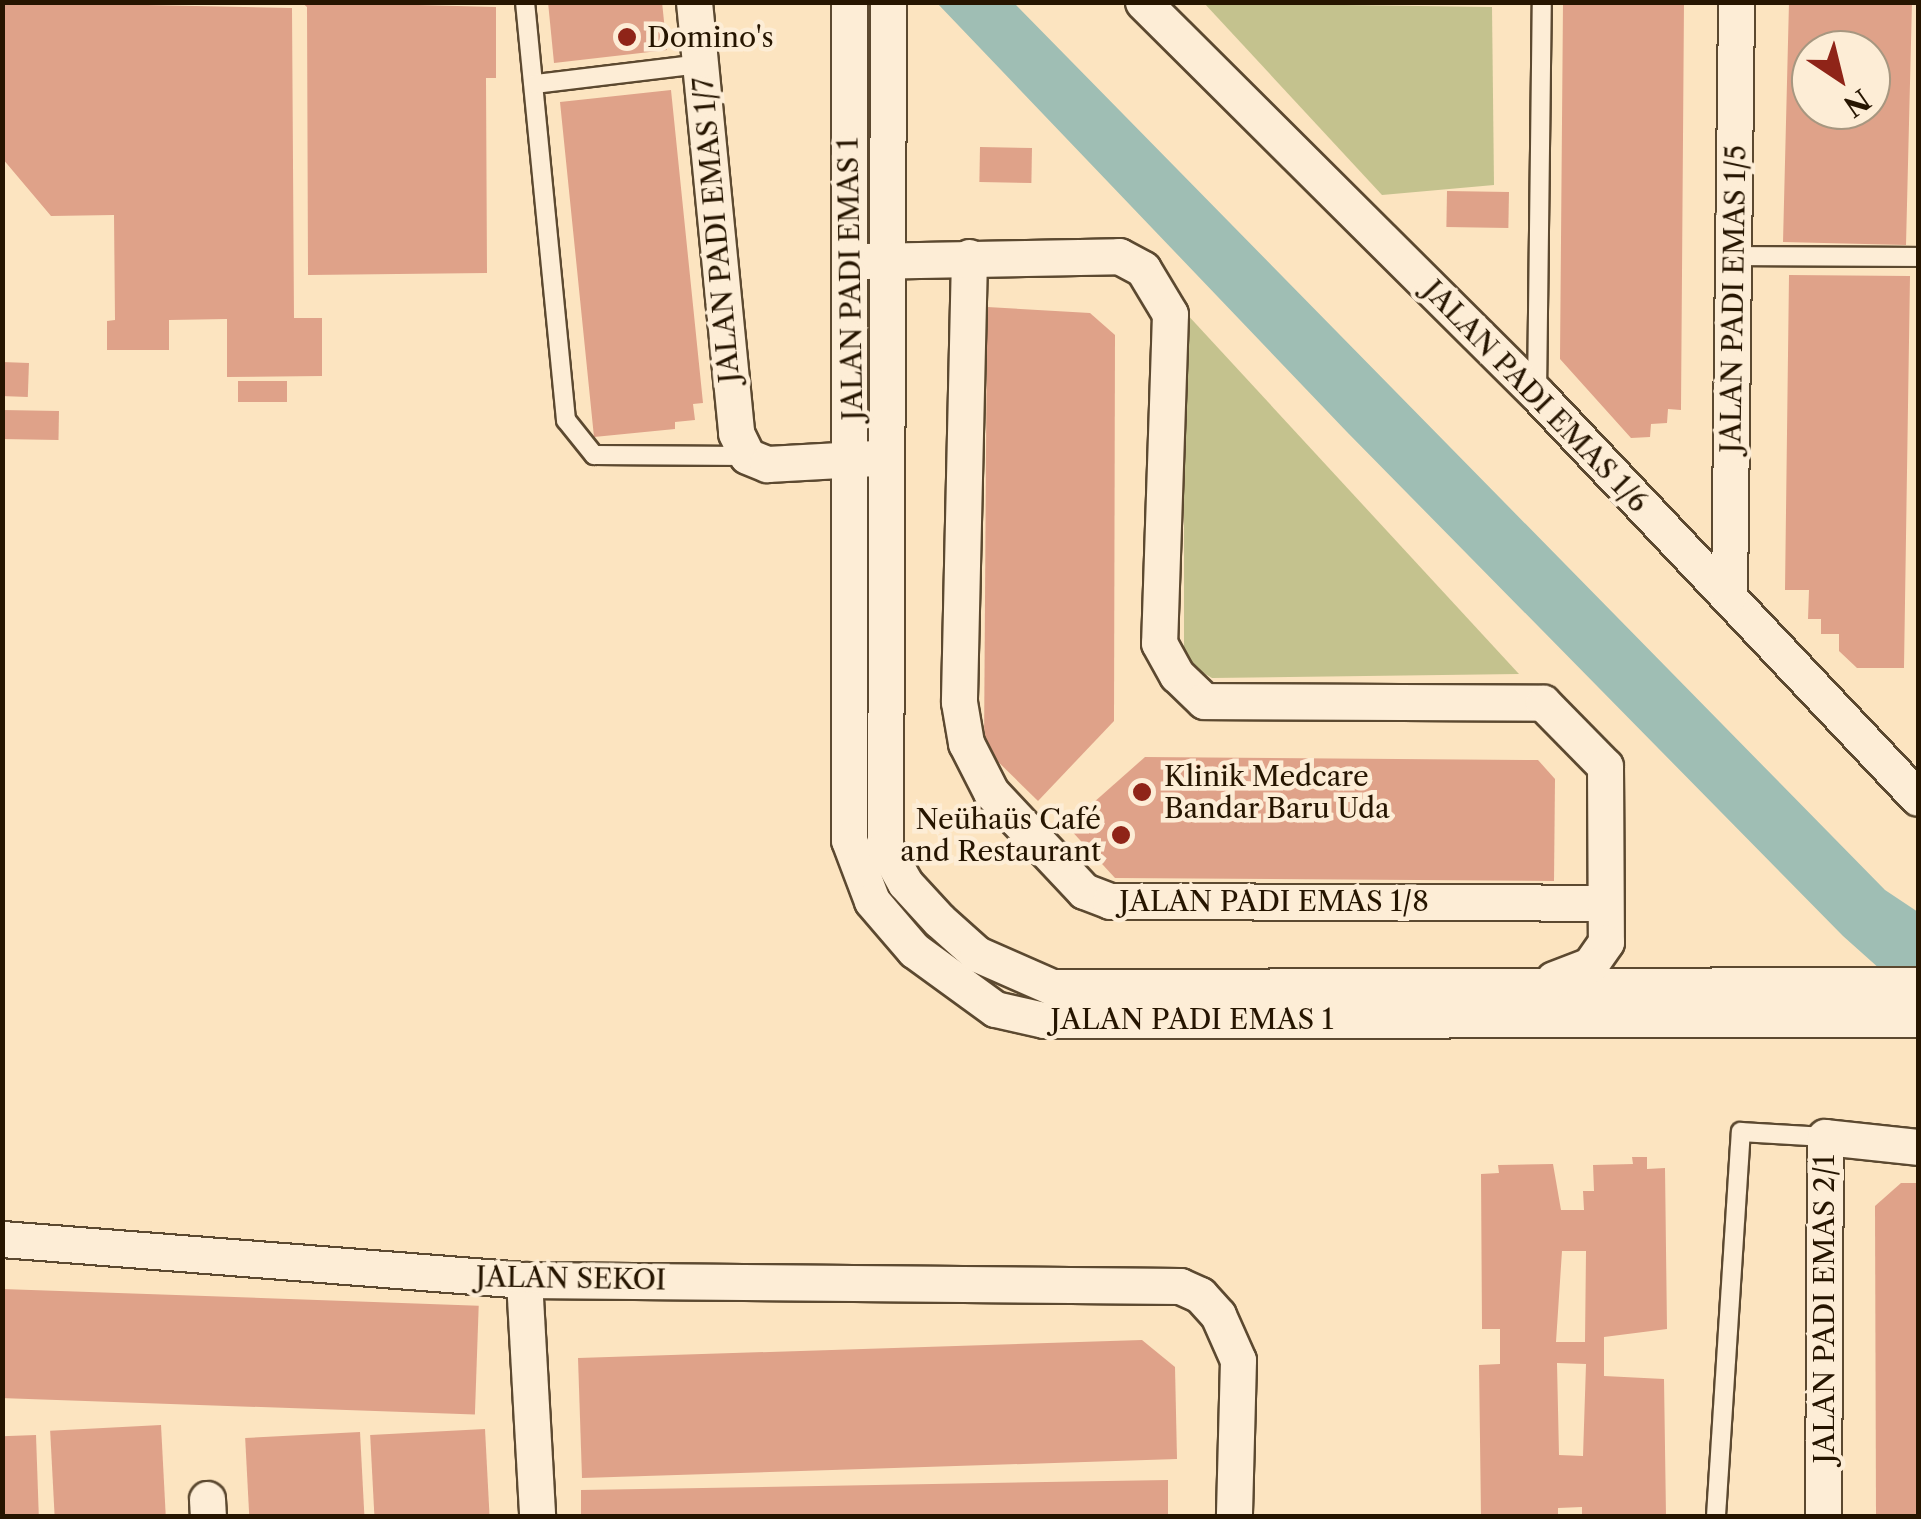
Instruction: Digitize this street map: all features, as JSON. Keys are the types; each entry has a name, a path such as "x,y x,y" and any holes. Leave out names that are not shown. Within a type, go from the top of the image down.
{"street":[{"name":"JALAN PADI EMAS 1/7","path":"694,2 736,432 747,456"},
{"name":"JALAN PADI EMAS 1","path":"849,2 846,262 870,458 885,847 906,884 976,954 1052,987 1918,985"},
{"name":"JALAN PADI EMAS 1","path":"888,2 888,260 870,458 849,840 872,900 914,950 995,1008 1044,1020 1901,1019"},
{"name":"JALAN PADI EMAS 1/6","path":"1143,2 1537,394 1918,798"},
{"name":"JALAN PADI EMAS 1/5","path":"1729,595 1736,2"},
{"path":"846,262 1119,256 1160,288 1170,314 1159,643 1177,676 1204,701 1543,703 1580,733 1604,766 1606,942 1590,965 1528,985"},
{"name":"JALAN PADI EMAS 1/8","path":"970,257 959,702 966,743 991,792 1084,891 1110,902 1604,903"},
{"path":"747,456 767,464 870,458"},
{"path":"1606,942 1639,972 1676,986"},
{"name":"JALAN PADI EMAS 2/1","path":"1823,1516 1824,1137 1918,1147"},
{"name":"JALAN SEKOI","path":"2,1239 524,1280 1140,1282 1200,1295 1231,1336 1240,1388 1234,1516"},
{"path":"524,1280 538,1516"}],"lane":[{"path":"525,2 566,420 579,443 594,455 747,456"},
{"path":"1537,394 1542,2"},
{"path":"535,84 700,64"},
{"path":"1733,256 1918,257"},
{"path":"1716,1516 1741,1132 1824,1137"}],"shaded area":[{"path":"1204,3 1492,7 1494,185 1382,195"},
{"path":"1184,311 1519,674 1212,678 1195,668 1184,652"}],"water":[{"path":"937,3 1014,3 1885,890 1918,912 1918,1003 1843,936 1347,432"}],"building":[{"path":"2,2 292,8 294,318 322,318 322,376 227,377 227,319 169,320 169,350 107,350 107,321 115,320 114,215 51,216 2,158"},
{"path":"301,2 496,7 496,78 486,78 487,273 308,275 307,7"},
{"path":"548,2 662,2 667,50 554,63"},
{"path":"1563,2 1684,2 1681,410 1668,409 1667,423 1651,424 1650,437 1631,438 1560,359"},
{"path":"1789,2 1912,2 1906,245 1783,242"},
{"path":"671,90 703,403 693,404 695,420 675,422 675,429 594,437 560,102"},
{"path":"980,147 1032,148 1031,183 979,182"},
{"path":"1447,191 1509,192 1508,228 1446,227"},
{"path":"1789,275 1910,276 1904,668 1857,668 1839,651 1839,634 1821,634 1821,619 1808,619 1809,590 1785,590"},
{"path":"987,307 1090,313 1115,335 1114,721 1038,801 984,748"},
{"path":"2,362 29,363 28,397 2,396"},
{"path":"238,381 287,381 287,402 238,402"},
{"path":"2,410 59,411 58,440 2,439"},
{"path":"1145,757 1538,760 1555,779 1554,881 1115,878 1067,826"},
{"path":"1632,1157 1647,1157 1647,1169 1665,1168 1667,1329 1604,1337 1604,1376 1664,1379 1666,1516 1582,1516 1582,1507 1558,1508 1558,1516 1481,1516 1479,1365 1500,1364 1500,1329 1482,1329 1481,1174 1499,1173 1498,1165 1553,1164 1561,1210 1584,1210 1583,1191 1594,1191 1593,1165 1633,1164","holes":["1562,1251 1586,1251 1585,1342 1556,1342","1557,1363 1586,1364 1583,1456 1559,1455"]},
{"path":"1901,1183 1918,1183 1918,1516 1876,1516 1875,1206"},
{"path":"2,1289 479,1306 475,1415 2,1398"},
{"path":"1142,1340 1175,1367 1177,1459 582,1478 578,1358"},
{"path":"161,1425 166,1516 55,1516 50,1431"},
{"path":"485,1429 490,1516 374,1516 370,1435"},
{"path":"360,1432 364,1516 249,1516 245,1438"},
{"path":"36,1435 39,1516 5,1516 2,1436"},
{"path":"1168,1480 1168,1516 581,1516 581,1490"}],"place":[{"name":"Domino's","path":"627,37"},
{"name":"Klinik Medcare Bandar Baru Uda","path":"1142,792"},
{"name":"Neühaüs Café and Restaurant","path":"1121,835"}]}
